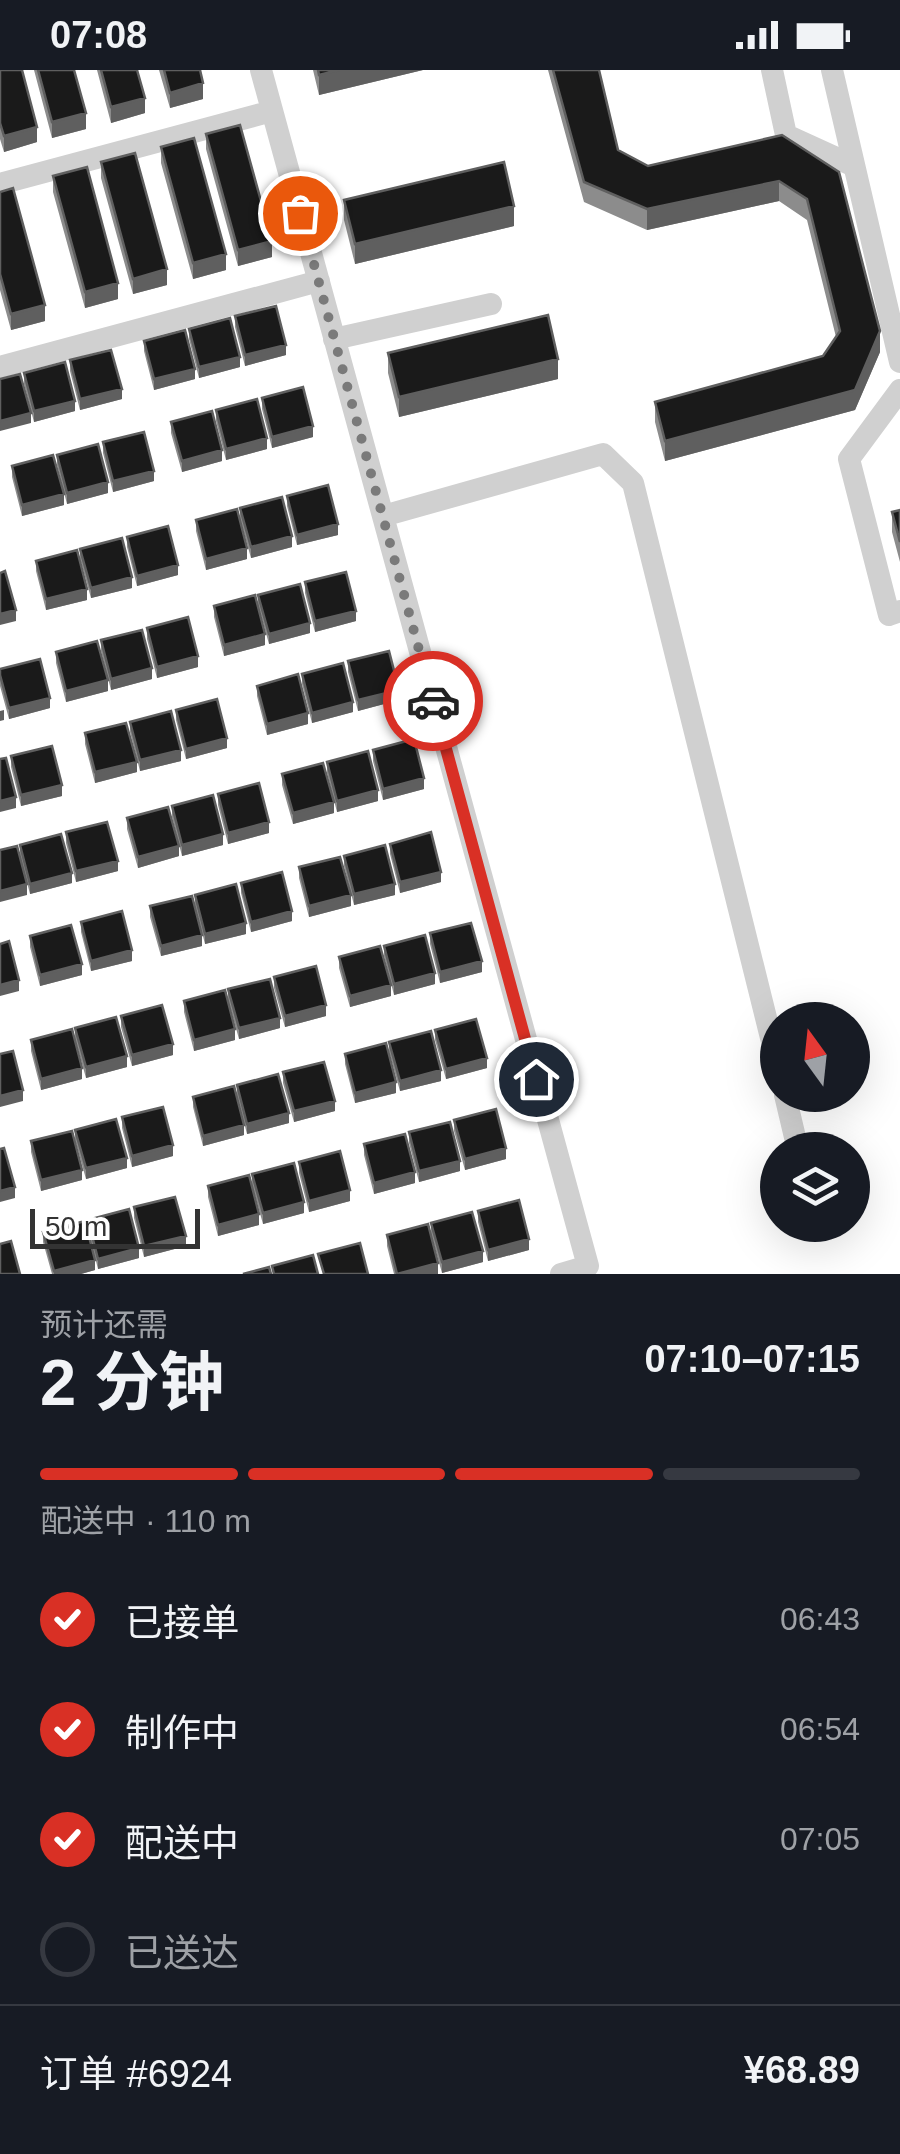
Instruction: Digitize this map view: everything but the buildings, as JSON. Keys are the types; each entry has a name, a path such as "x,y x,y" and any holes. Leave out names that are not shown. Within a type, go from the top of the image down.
{"street":[{"path":"261,70 588,1266 561,1274"},
{"path":"772,70 786,135 854,166"},
{"path":"833,70 900,362"},
{"path":"0,184 272,111"},
{"path":"0,367 318,281"},
{"path":"334,339 491,304"},
{"path":"900,390 849,459 889,615 900,611"},
{"path":"383,516 603,454 634,483 762,1002"}],"way so far":[{"path":"300,213 433,701"}],"route":[{"path":"433,701 536,1079"}]}
